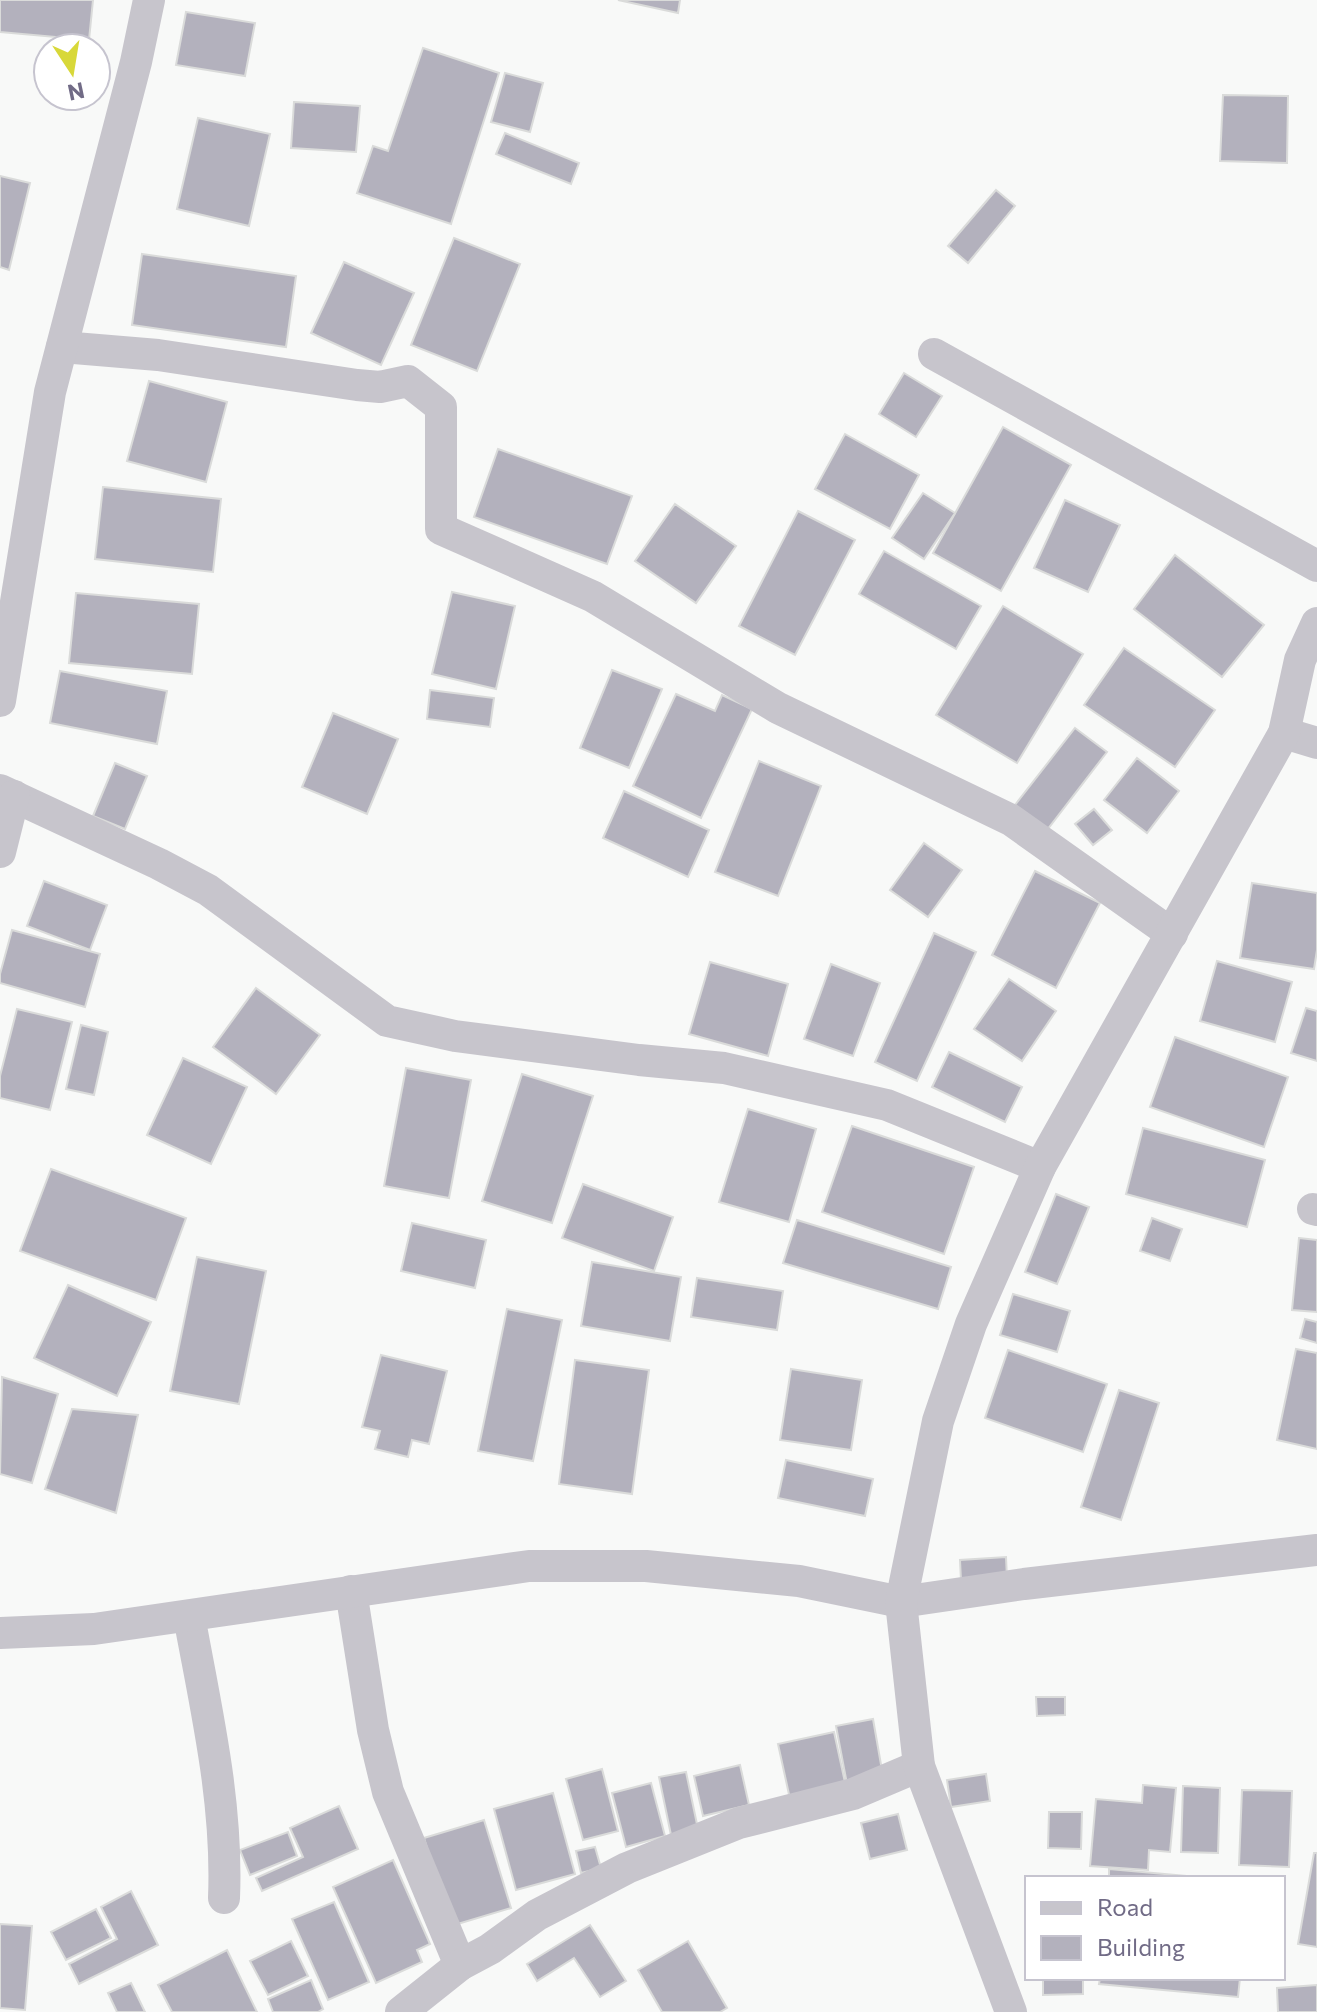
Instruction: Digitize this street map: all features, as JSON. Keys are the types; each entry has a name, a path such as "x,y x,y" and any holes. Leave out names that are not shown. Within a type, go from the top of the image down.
{"street":[{"path":"0,701 50,392 136,62 149,0"},
{"path":"62,347 158,355 357,385 380,387 408,381 441,407 441,529 592,596 778,708 1011,820 1172,934"},
{"path":"934,354 1317,566"},
{"path":"1011,2012 919,1766 901,1602 938,1421 971,1324 1040,1167 1284,733 1300,660 1317,623"},
{"path":"1284,733 1317,743"},
{"path":"0,852 7,793 208,890 387,1021 455,1036 724,1068 887,1105 1040,1167"},
{"path":"0,1633 94,1629 529,1566 646,1566 799,1581 901,1602 1024,1584 1317,1550"},
{"path":"351,1591 373,1730 388,1792 460,1965"},
{"path":"189,1616 223,1806 226,1853 224,1898"},
{"path":"401,2012 460,1965 490,1949 537,1915 627,1868 739,1823 853,1794 919,1766"}],"building":[{"path":"0,0 93,0 90,32 32,32 32,35 0,32"},
{"path":"618,0 680,0 678,13"},
{"path":"186,12 255,23 245,76 176,65"},
{"path":"423,48 499,73 451,224 357,193 373,146 388,151"},
{"path":"505,73 543,83 530,132 491,122"},
{"path":"1223,95 1288,96 1287,163 1220,161"},
{"path":"294,102 360,106 356,152 291,148"},
{"path":"198,118 270,134 249,226 177,209"},
{"path":"505,133 579,163 571,184 496,154"},
{"path":"0,176 30,183 9,270 0,267"},
{"path":"996,190 1015,206 968,263 948,246"},
{"path":"454,238 520,264 477,371 411,345"},
{"path":"142,254 296,276 286,347 132,325"},
{"path":"344,262 414,293 381,365 311,333"},
{"path":"904,373 942,396 916,437 879,414"},
{"path":"149,381 227,402 206,482 127,461"},
{"path":"1003,427 1071,465 1001,591 933,553"},
{"path":"845,434 919,475 890,529 815,489"},
{"path":"498,449 632,496 607,564 474,517"},
{"path":"103,487 221,499 213,572 95,559"},
{"path":"923,493 955,513 924,559 892,538"},
{"path":"1065,500 1120,525 1088,592 1034,568"},
{"path":"675,504 736,546 696,603 635,561"},
{"path":"798,511 855,540 795,655 739,626"},
{"path":"884,551 981,606 956,649 859,594"},
{"path":"1175,555 1264,625 1222,677 1134,609"},
{"path":"452,592 515,606 496,689 432,674"},
{"path":"76,593 199,604 192,674 69,663"},
{"path":"1003,606 1083,654 1017,763 936,715"},
{"path":"1124,648 1215,710 1175,767 1084,705"},
{"path":"612,670 662,689 629,768 580,748"},
{"path":"60,671 167,691 157,744 50,723"},
{"path":"430,690 494,698 490,727 427,719"},
{"path":"676,694 715,711 722,695 752,709 701,818 633,786"},
{"path":"333,713 398,739 367,814 302,787"},
{"path":"1075,728 1107,752 1047,830 1015,805"},
{"path":"1137,758 1179,791 1147,833 1104,800"},
{"path":"759,761 821,786 778,896 715,872"},
{"path":"115,763 147,776 125,829 93,816"},
{"path":"624,791 709,830 688,877 603,838"},
{"path":"1094,809 1112,830 1093,845 1075,824"},
{"path":"924,843 962,870 928,917 890,890"},
{"path":"1035,871 1100,903 1056,988 992,955"},
{"path":"44,881 107,905 90,950 27,926"},
{"path":"1252,883 1317,893 1314,969 1240,958"},
{"path":"12,930 100,954 85,1007 0,983"},
{"path":"934,933 976,952 917,1081 875,1062"},
{"path":"1217,961 1292,982 1275,1042 1200,1021"},
{"path":"710,962 788,984 768,1056 689,1034"},
{"path":"831,964 880,983 853,1056 804,1039"},
{"path":"1009,979 1056,1011 1022,1061 974,1029"},
{"path":"256,988 320,1035 276,1094 213,1047"},
{"path":"1306,1008 1317,1011 1317,1061 1291,1053"},
{"path":"17,1009 72,1022 50,1110 0,1098 0,1076"},
{"path":"81,1025 108,1032 94,1095 66,1089"},
{"path":"1175,1037 1288,1077 1264,1147 1150,1107"},
{"path":"949,1052 1022,1087 1005,1122 932,1087"},
{"path":"183,1058 247,1087 211,1164 147,1135"},
{"path":"406,1068 471,1080 449,1198 384,1186"},
{"path":"522,1074 593,1096 552,1223 482,1201"},
{"path":"748,1109 816,1129 789,1222 719,1202"},
{"path":"852,1126 974,1167 944,1254 822,1212"},
{"path":"1143,1128 1265,1160 1247,1227 1126,1194"},
{"path":"51,1169 186,1218 156,1300 20,1251"},
{"path":"583,1184 673,1217 654,1271 562,1238"},
{"path":"1056,1194 1089,1207 1057,1284 1025,1272"},
{"path":"1152,1218 1182,1229 1170,1261 1140,1251"},
{"path":"797,1220 951,1267 938,1309 783,1263"},
{"path":"412,1223 486,1240 475,1288 401,1271"},
{"path":"1299,1238 1317,1240 1317,1312 1292,1310"},
{"path":"197,1257 266,1271 239,1404 170,1391"},
{"path":"592,1262 681,1277 670,1341 581,1326"},
{"path":"697,1278 783,1291 777,1330 691,1317"},
{"path":"68,1285 151,1322 117,1396 34,1358"},
{"path":"1013,1294 1070,1311 1057,1352 1000,1335"},
{"path":"507,1309 562,1320 533,1461 478,1451"},
{"path":"1305,1319 1317,1322 1317,1343 1300,1338"},
{"path":"1296,1349 1317,1353 1317,1449 1277,1440"},
{"path":"1008,1350 1107,1384 1083,1452 985,1418"},
{"path":"381,1355 447,1371 429,1444 412,1440 408,1457 375,1449 380,1431 362,1427"},
{"path":"575,1360 649,1370 632,1494 559,1484"},
{"path":"791,1369 862,1380 851,1450 780,1440"},
{"path":"2,1377 58,1394 32,1483 0,1474"},
{"path":"1119,1390 1159,1403 1121,1520 1081,1507"},
{"path":"72,1409 138,1415 116,1513 45,1489"},
{"path":"786,1460 873,1479 865,1516 778,1498"},
{"path":"1006,1557 1007,1579 961,1581 960,1560"},
{"path":"1036,1697 1065,1697 1065,1715 1037,1716"},
{"path":"873,1719 883,1776 847,1784 836,1726"},
{"path":"834,1732 846,1787 790,1799 778,1744"},
{"path":"740,1765 749,1805 703,1816 694,1776"},
{"path":"602,1769 618,1831 583,1840 566,1779"},
{"path":"686,1772 698,1829 671,1835 659,1777"},
{"path":"986,1774 990,1801 951,1807 947,1780"},
{"path":"651,1783 665,1836 626,1847 612,1793"},
{"path":"1143,1785 1176,1788 1170,1852 1149,1850 1148,1870 1090,1866 1096,1799 1142,1803"},
{"path":"1183,1786 1220,1788 1218,1853 1181,1852"},
{"path":"1242,1790 1292,1791 1289,1867 1239,1865"},
{"path":"553,1793 575,1874 516,1890 494,1809"},
{"path":"339,1806 358,1849 262,1891 256,1878 303,1857 290,1828"},
{"path":"1049,1812 1082,1812 1081,1849 1048,1848"},
{"path":"898,1814 907,1850 870,1859 861,1823"},
{"path":"484,1820 511,1908 451,1926 424,1838"},
{"path":"288,1832 297,1856 250,1875 240,1850"},
{"path":"595,1847 601,1868 581,1873 576,1851"},
{"path":"1314,1853 1317,1853 1317,1947 1298,1944"},
{"path":"393,1860 430,1944 417,1950 422,1962 376,1983 333,1887"},
{"path":"1109,1869 1187,1876 1109,1876"},
{"path":"131,1891 158,1945 79,1984 69,1964 117,1939 101,1907"},
{"path":"334,1902 369,1982 328,2000 292,1919"},
{"path":"96,1909 111,1938 66,1960 51,1932"},
{"path":"0,1924 32,1926 25,2010 0,2008"},
{"path":"590,1925 626,1981 600,1997 574,1958 537,1981 527,1964"},
{"path":"291,1941 308,1976 268,1995 250,1961"},
{"path":"688,1941 727,2008 720,2012 662,2012 638,1970"},
{"path":"227,1950 257,2012 172,2012 158,1985"},
{"path":"311,1980 323,2009 318,2012 273,2012 268,1999"},
{"path":"1043,1980 1083,1980 1083,1994 1043,1995"},
{"path":"1100,1980 1240,1980 1238,1997 1099,1984"},
{"path":"131,1983 145,2012 117,2012 108,1993"},
{"path":"1317,1985 1317,2012 1278,2012 1277,1988"}]}
